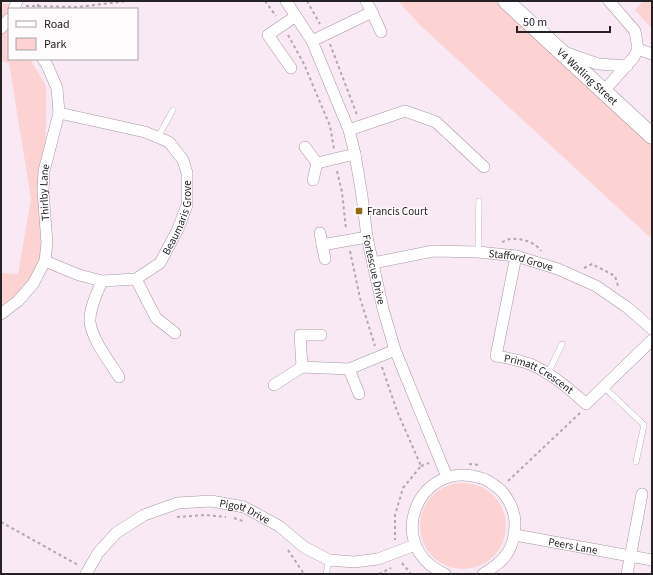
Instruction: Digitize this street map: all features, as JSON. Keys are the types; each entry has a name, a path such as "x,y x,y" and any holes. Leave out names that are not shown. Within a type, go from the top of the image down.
{"street":[{"name":"Fortescue Drive","path":"286,1 312,41 349,130 355,154 367,237 383,309 396,350 447,477"},
{"path":"366,1 381,32"},
{"name":"V4 Watling Street","path":"506,1 652,136"},
{"path":"603,92 634,57 638,49 635,30 609,1"},
{"path":"312,41 372,12"},
{"path":"291,68 268,35 296,16"},
{"path":"638,49 652,54"},
{"path":"558,50 598,64 626,66"},
{"name":"Thirlby Lane","path":"1,314 18,301 33,284 45,261 47,243 43,191 44,171 59,113 57,88 44,60"},
{"path":"349,130 405,111 436,122 484,167"},
{"name":"Beaumaris Grove","path":"59,113 145,132 169,142 184,160 187,205 178,229 160,263 136,279"},
{"path":"305,147 317,163"},
{"path":"317,163 355,154"},
{"path":"312,180 317,163"},
{"path":"320,233 324,259"},
{"path":"322,245 367,237"},
{"name":"Stafford Grove","path":"373,263 433,251 478,252 516,256 558,269 596,286 628,308 652,329"},
{"name":"Primatt Crescent","path":"516,256 496,356 528,363 548,373 568,387 586,404"},
{"path":"45,261 79,275 102,281 136,279 156,318 175,333"},
{"path":"102,281 92,309 90,322 93,334 119,377"},
{"path":"302,367 300,335 321,335"},
{"path":"586,404 652,340"},
{"path":"274,385 302,367 349,369 396,350"},
{"path":"349,369 359,394"},
{"path":"445,574 435,570 423,559 415,545 412,529 414,512 420,497 432,485 447,477 464,474 482,478 497,487 509,501 515,518 515,535 509,552 498,566 484,574"},
{"path":"627,574 642,494"},
{"name":"Pigott Drive","path":"87,572 98,553 116,533 144,515 178,503 211,501 244,507 279,526 304,547 329,560 354,562 378,559 415,545"},
{"name":"Peers Lane","path":"515,535 652,560"}],"lane":[{"path":"158,137 173,110"},
{"path":"478,252 480,201"},
{"path":"548,373 562,344"},
{"path":"604,387 644,425 636,462"},
{"path":"326,574 329,560"}],"path":[{"path":"38,1 38,7"},
{"path":"16,5 38,7 78,7 127,1"},
{"path":"265,1 282,25 304,64 330,126 342,192 348,240 360,298 378,357 397,411 421,466 403,488 395,515 395,538 397,553 401,562 411,574"},
{"path":"307,1 326,34 345,79 361,125"},
{"path":"508,481 580,413 586,404"},
{"path":"464,463 482,466"},
{"path":"503,477 511,486"},
{"path":"170,519 177,517 206,515 230,517 244,521"},
{"path":"1,522 87,572"},
{"path":"288,550 304,574"}],"green space":[{"path":"398,1 506,1 652,136 652,239 420,25"},
{"path":"643,1 652,1 652,29 635,10"},
{"path":"1,3 16,5 8,8 8,60 31,60 46,86 45,261 1,311 1,273 18,274 31,199 9,63 1,61"},
{"path":"463,483 480,486 494,495 503,509 506,526 503,543 494,557 480,566 463,569 446,566 432,557 423,543 420,526 423,509 432,495 446,486"}],"place":[{"name":"Francis Court","path":"359,211"}]}
